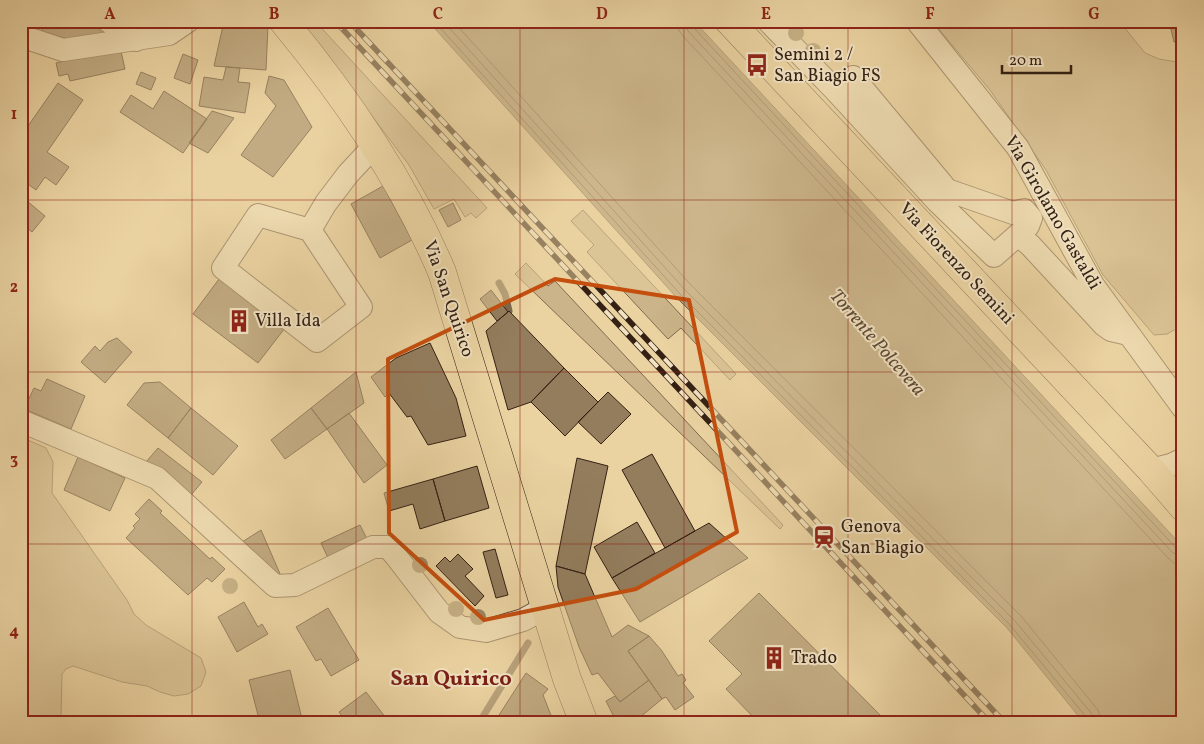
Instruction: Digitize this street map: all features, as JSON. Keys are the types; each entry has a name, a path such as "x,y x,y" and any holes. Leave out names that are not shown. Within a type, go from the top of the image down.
{"main road":[{"name":"Via San Quirico","path":"283,21 356,116 375,145 413,209 442,272 567,679 584,723"},
{"name":"Via Fiorenzo Semini","path":"729,21 1151,470 1183,507"}],"street":[{"path":"108,21 136,40"},
{"path":"21,41 30,39 63,50 169,34 188,21"},
{"path":"768,21 937,200 994,256 1028,226 1031,218 1024,210 1014,214 947,190 854,77 835,90"},
{"name":"Via Girolamo Gastaldi","path":"917,21 1018,148 1093,285 1183,408"},
{"path":"310,230 326,203 348,174 375,145"},
{"path":"258,214 310,230 361,307 318,341 223,268 258,214"},
{"path":"1018,235 1030,245 1104,325 1111,330 1129,335"},
{"path":"21,421 157,478 275,586 295,585 374,547 388,547 439,612 460,627 486,631 523,620 546,608"},
{"path":"1151,470 1171,465 1183,459"}],"highlighted area":[{"path":"555,279 689,300 737,532 636,589 484,620 389,533 388,359"}],"shaded area":[{"path":"300,21 315,21 487,208 476,218 471,213 465,217 454,199 434,209 409,165"},
{"path":"932,21 1119,21 1145,53 1159,59 1183,63 1183,325 1167,334 1154,335 1103,275 1046,170 990,90"},
{"path":"583,210 736,374 730,380 681,328 668,339 587,252 594,245 571,221"},
{"path":"526,263 548,286 555,281 783,525 780,529 515,274"},
{"path":"21,437 46,448 53,462 52,493 127,600 134,614 146,625 201,658 206,672 201,686 188,694 174,696 147,686 122,682 73,666 66,669 62,674 61,716 58,723 21,723"}],"water":[{"name":"Torrente Polcevera","path":"428,21 694,21 1183,547 1183,723 1084,723 1007,628 677,298"}],"building":[{"path":"21,21 89,21 105,26 102,37 83,43 42,32 42,28 21,23"},
{"path":"224,21 264,21 268,26 266,70 214,66"},
{"path":"1169,21 1183,21 1183,40 1174,42"},
{"path":"120,47 125,69 70,81 68,74 59,76 56,63"},
{"path":"183,54 198,60 190,84 174,78"},
{"path":"226,67 240,68 238,82 250,83 245,113 199,106 204,77 223,80"},
{"path":"141,72 156,78 151,90 136,84"},
{"path":"269,76 284,80 312,127 273,177 241,155 276,106 265,93"},
{"path":"58,83 83,100 47,152 69,167 56,185 45,177 36,190 21,179 21,136"},
{"path":"164,91 207,119 183,153 120,112 131,95 153,109"},
{"path":"212,111 234,118 208,153 189,143"},
{"path":"383,186 412,240 380,258 351,204"},
{"path":"21,196 45,216 32,232 21,223"},
{"path":"453,203 461,220 448,227 439,210"},
{"name":"Villa Ida","path":"219,279 285,328 258,363 193,314"},
{"path":"491,290 508,312 497,321 480,299"},
{"path":"509,311 564,368 531,402 508,410 486,331"},
{"path":"117,338 132,352 105,383 81,362 95,346 100,351 108,342"},
{"path":"430,343 456,398 466,436 428,445 411,416 407,417 389,393 385,397 371,377 396,358"},
{"path":"564,368 598,402 565,436 531,402"},
{"path":"356,372 364,403 327,429 311,408"},
{"path":"47,379 85,396 71,429 24,409 34,388 41,391"},
{"path":"160,382 191,408 168,438 127,405 144,383"},
{"path":"608,392 631,414 601,444 578,422"},
{"path":"191,408 238,446 213,475 168,438"},
{"path":"311,408 327,429 285,459 271,440"},
{"path":"349,413 387,465 364,483 327,429"},
{"path":"158,448 202,482 191,495 146,462"},
{"path":"652,454 695,531 665,548 622,470"},
{"path":"78,457 125,478 110,511 64,490"},
{"path":"577,458 608,466 585,574 556,566"},
{"path":"477,466 489,508 445,521 433,479"},
{"path":"433,479 445,521 420,529 413,504 389,511 384,493"},
{"path":"149,499 162,511 160,513 210,559 212,557 225,569 212,582 207,578 188,595 126,538 140,519 135,514"},
{"path":"637,522 655,553 612,578 594,547"},
{"path":"709,523 748,558 640,622 612,578"},
{"path":"360,525 369,543 329,560 321,543"},
{"path":"261,530 281,576 242,542"},
{"path":"495,549 508,595 496,598 483,552"},
{"path":"458,554 473,569 465,576 484,596 475,606 436,566 445,557 450,562"},
{"path":"556,566 585,574 612,637 628,625 649,636 628,651 649,680 620,702 598,673 592,675 579,647 558,587"},
{"name":"Trado","path":"759,593 888,723 759,723 726,689 742,674 709,641"},
{"path":"244,602 258,627 262,624 268,634 237,652 218,617"},
{"path":"328,608 359,660 331,676 321,659 316,661 296,627"},
{"path":"649,636 662,651 678,676 682,674 686,680 683,683 694,697 675,710 666,697 662,699 628,651"},
{"path":"290,670 302,719 288,723 260,723 249,680"},
{"path":"526,673 548,689 543,695 554,723 494,723"},
{"path":"649,680 662,699 633,723 617,723 606,701 615,696 620,702"},
{"path":"366,692 388,723 347,723 339,712"}],"waterway":[{"path":"499,283 505,294 509,311"},
{"path":"479,723 528,643"}],"railway":[{"path":"335,21 990,723"},
{"path":"349,21 1005,723"}],"place":[{"name":"Semini 2 / San Biagio FS","path":"757,65"},
{"name":"Villa Ida","path":"239,321"},
{"name":"Genova San Biagio","path":"824,537"},
{"name":"Trado","path":"774,658"}],"district":[{"name":"San Quirico","path":"451,679"}]}
